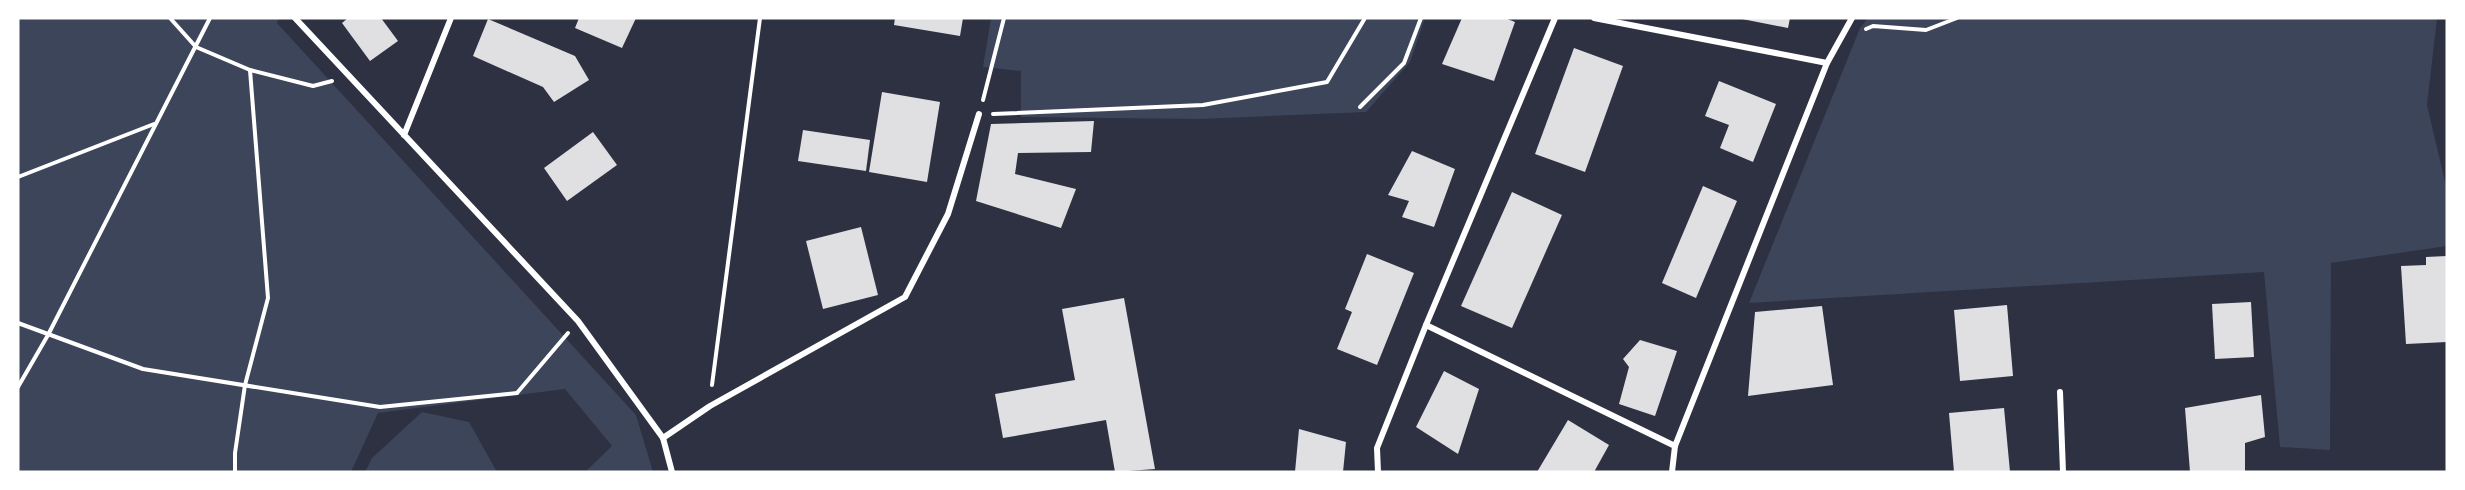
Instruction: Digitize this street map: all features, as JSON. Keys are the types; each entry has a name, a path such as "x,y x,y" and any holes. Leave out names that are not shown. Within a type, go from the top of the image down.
{"street":[{"path":"295,18 578,321 663,438 672,472"},
{"path":"404,135 451,18"},
{"path":"1378,472 1377,448 1555,18"},
{"path":"1594,18 1827,63"},
{"path":"1672,472 1676,446 1827,63 1852,18"},
{"path":"663,438 710,406 905,297 948,214 980,114"},
{"path":"1426,325 1676,446"},
{"path":"2060,392 2063,472"}],"path":[{"path":"170,18 196,47 250,70 313,86 350,76"},
{"path":"18,387 48,335 210,18"},
{"path":"710,406 760,18"},
{"path":"1004,18 980,114 1030,114 1203,105 1327,82 1365,18"},
{"path":"1360,107 1404,63 1421,18"},
{"path":"1839,42 1873,26 1926,30 1957,18"},
{"path":"235,472 235,453 245,385 268,298 250,70"},
{"path":"18,177 156,123"},
{"path":"18,323 143,369 380,407 516,394 578,321"}],"shaded area":[{"path":"18,18 279,18 277,23 636,415 653,472 585,472 612,446 565,389 378,413 351,472 18,472"},
{"path":"991,18 1425,18 1410,62 1366,112 1200,119 1021,117 1021,71 983,67"},
{"path":"1868,18 2437,18 2427,105 2447,190 2447,246 2331,263 2330,450 2280,447 2264,272 1749,303 1860,28"},
{"path":"422,412 469,422 497,472 365,472 372,458"}],"building":[{"path":"348,18 381,18 398,41 370,61 342,23"},
{"path":"579,18 636,18 622,48 575,28"},
{"path":"895,18 963,18 960,36 894,25"},
{"path":"1462,18 1505,18 1515,22 1494,81 1442,64"},
{"path":"1737,18 1790,18 1788,28"},
{"path":"488,19 575,56 589,80 554,102 543,87 473,56"},
{"path":"1574,48 1623,66 1585,172 1535,154"},
{"path":"1719,81 1776,104 1753,162 1720,148 1729,125 1705,116"},
{"path":"882,92 940,102 927,182 869,172"},
{"path":"1094,121 1091,152 1018,153 1015,174 1076,189 1061,228 976,201 991,124"},
{"path":"803,130 870,140 866,171 798,161"},
{"path":"593,132 617,165 567,201 544,168"},
{"path":"1412,151 1455,169 1434,227 1402,217 1409,201 1388,195"},
{"path":"1703,186 1737,201 1696,298 1662,283"},
{"path":"1512,192 1562,215 1512,328 1461,306"},
{"path":"861,227 878,295 823,309 806,241"},
{"path":"1367,254 1414,273 1377,365 1337,349 1352,312 1345,309"},
{"path":"2447,256 2447,342 2406,344 2401,266 2426,265 2426,257"},
{"path":"1124,298 1155,469 1115,472 1106,420 1003,438 995,394 1075,380 1062,309"},
{"path":"2251,302 2254,357 2215,359 2212,304"},
{"path":"2007,305 2013,376 1960,381 1954,310"},
{"path":"1822,306 1833,385 1748,396 1755,312"},
{"path":"1640,340 1677,351 1655,416 1619,404 1629,367 1623,359"},
{"path":"1444,371 1479,389 1458,454 1416,427"},
{"path":"2261,395 2265,437 2245,443 2245,472 2190,472 2185,408"},
{"path":"2004,408 2010,472 1954,472 1949,413"},
{"path":"1568,420 1609,445 1594,472 1537,472"},
{"path":"1299,429 1346,442 1343,472 1295,472"}]}
